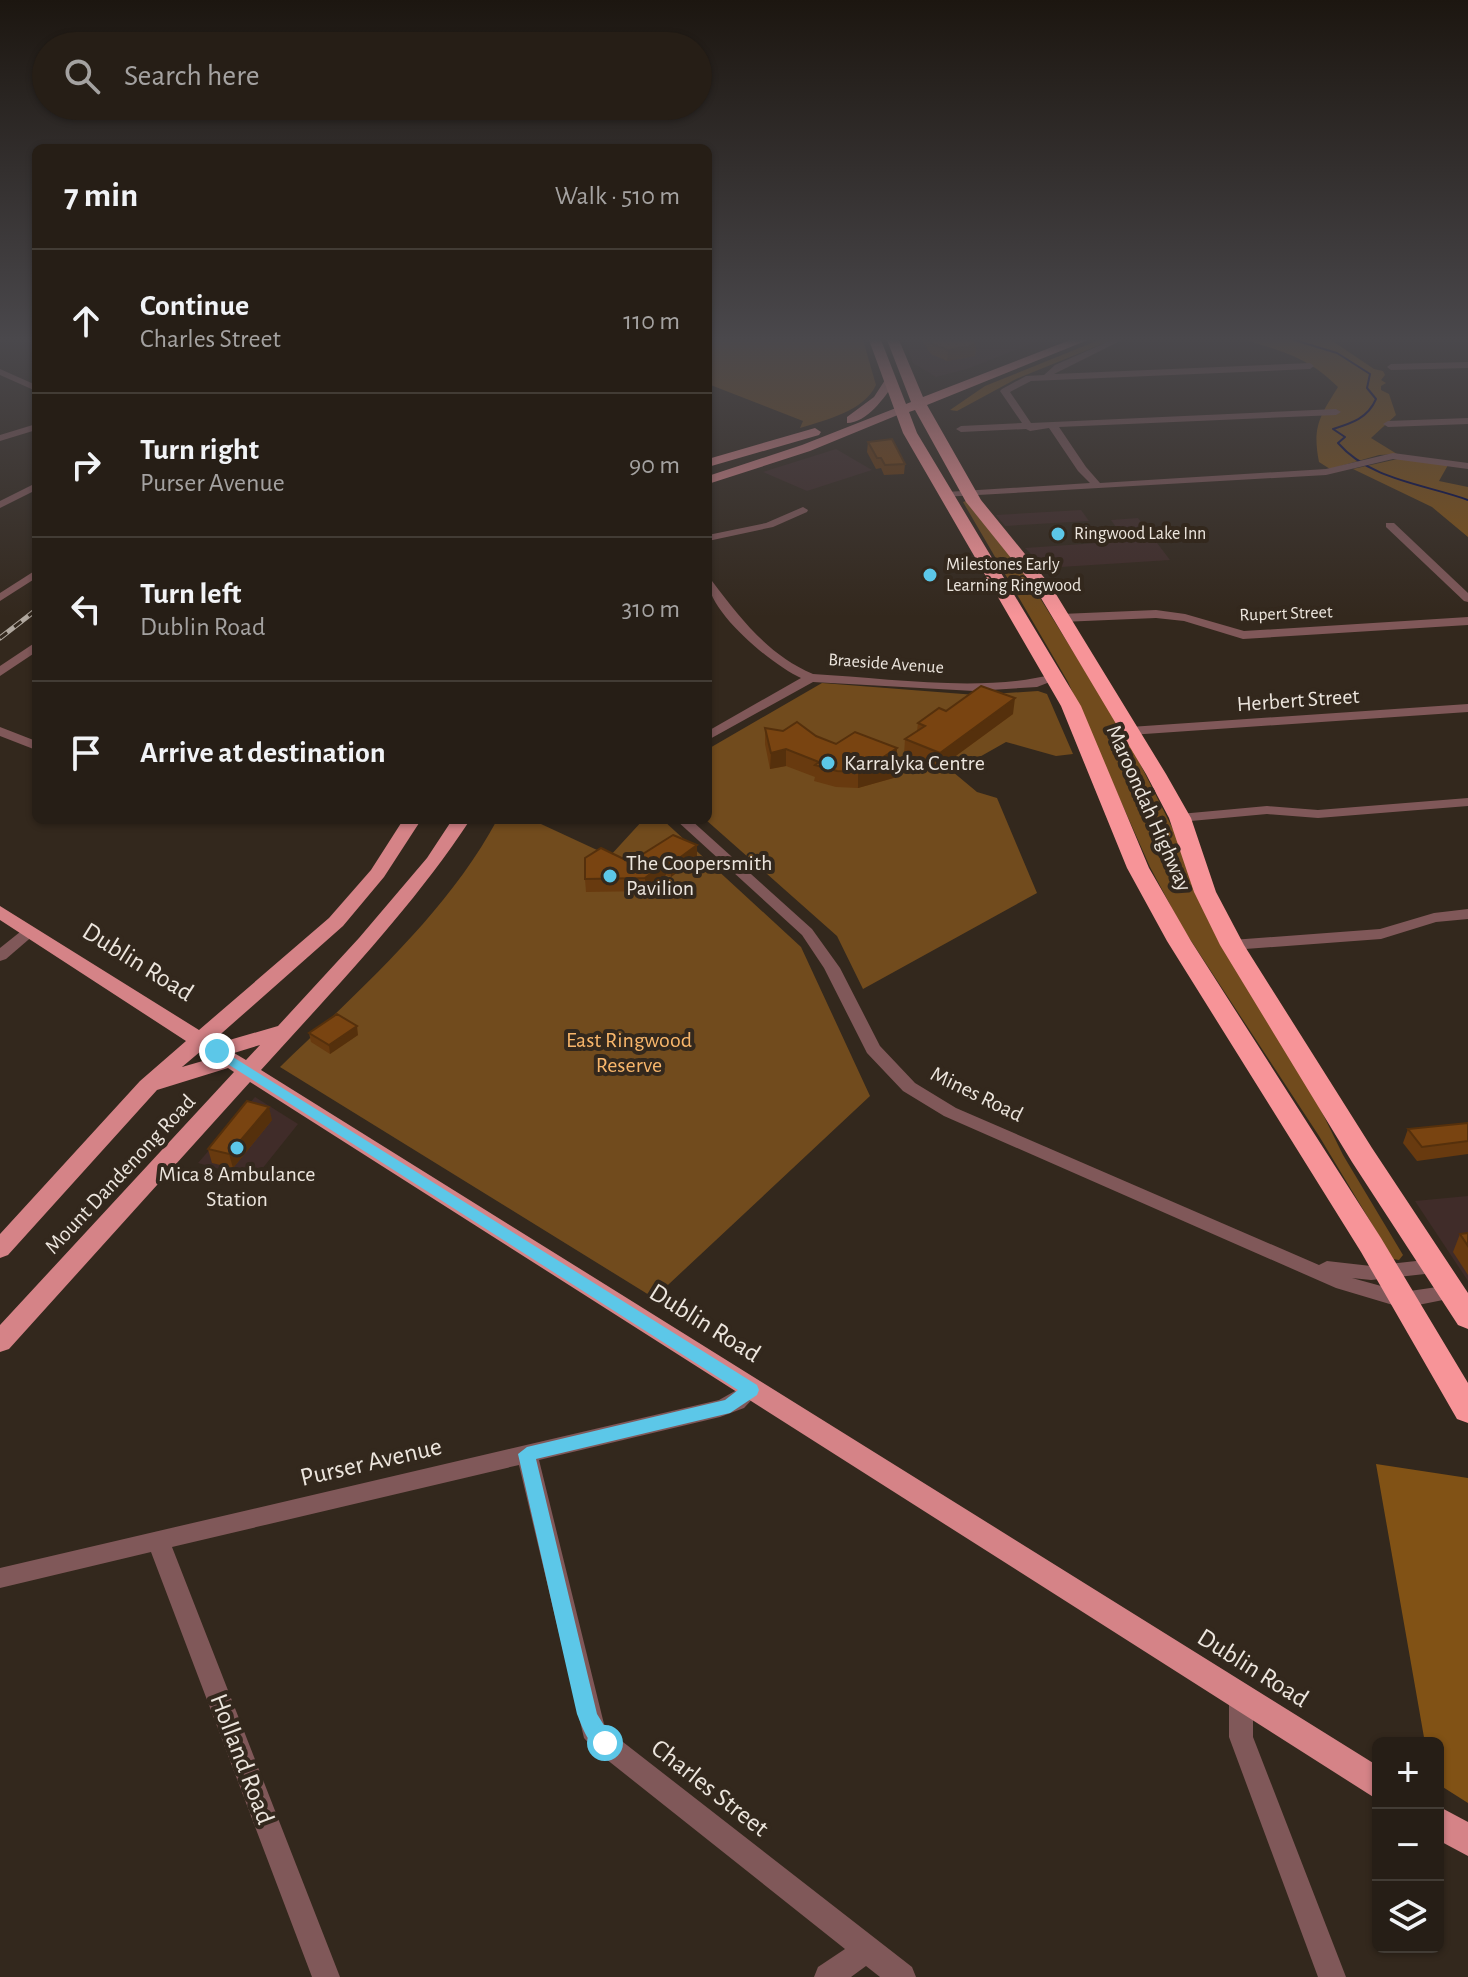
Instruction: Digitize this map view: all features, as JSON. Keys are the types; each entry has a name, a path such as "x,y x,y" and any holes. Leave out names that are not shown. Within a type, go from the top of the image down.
{"highway":[{"name":"Maroondah Highway","path":"932,432 957,494 1071,706 1138,868 1387,1272 1468,1410"},
{"name":"Maroondah Highway","path":"910,433 957,494 1042,586 1180,818 1205,892 1232,945 1468,1317"}],"main road":[{"path":"712,478 821,432"},
{"path":"712,462 777,450 819,438 832,439 848,432"},
{"name":"Mount Dandenong Road","path":"0,1342 224,1056 378,873 409,824"},
{"name":"Mount Dandenong Road","path":"0,1249 148,1086 287,1030 420,879 458,824"},
{"name":"Dublin Road","path":"0,912 1372,1780"},
{"path":"148,1086 287,1030"},
{"path":"1444,1826 1468,1840"}],"street":[{"path":"1057,432 1097,485"},
{"path":"957,494 1326,472 1404,456 1468,466"},
{"path":"0,505 32,488"},
{"path":"712,537 790,518 803,510"},
{"path":"1390,525 1468,599"},
{"path":"0,598 32,576"},
{"name":"Braeside Avenue","path":"712,588 745,633 790,670 811,678 974,687 1037,683 1054,678"},
{"name":"Rupert Street","path":"1061,618 1156,614 1192,620 1226,633 1243,635 1468,621"},
{"path":"0,672 32,649"},
{"path":"712,734 811,678"},
{"name":"Herbert Street","path":"1130,731 1468,708"},
{"path":"0,731 32,744"},
{"path":"1180,818 1267,810 1318,814 1468,802"},
{"name":"Mines Road","path":"687,824 815,941 873,1049 909,1087 950,1112 1306,1264 1343,1283 1403,1300 1451,1292"},
{"path":"1232,945 1381,934 1434,918 1462,915 1468,930"},
{"path":"0,956 30,931"},
{"name":"Mines Road","path":"1306,1264 1352,1273 1434,1266"},
{"name":"Purser Avenue","path":"0,1578 730,1406 751,1390"},
{"name":"Charles Street","path":"527,1454 593,1730 605,1743 902,1977"},
{"name":"Holland Road","path":"158,1540 326,1977"},
{"path":"1241,1698 1241,1737 1332,1977"},
{"path":"828,1977 866,1950"}],"shaded area":[{"path":"1317,432 1377,432 1371,438 1397,454 1379,455 1330,469 1319,462"},
{"path":"836,449 872,470 807,491 763,472"},
{"path":"1402,458 1448,465 1439,481 1468,487 1468,537 1432,507 1353,469"},
{"path":"1081,510 1089,521 1005,526 996,515"},
{"path":"1138,518 1170,560 1045,568 1025,548 1126,541 1111,520"},
{"path":"255,1097 298,1124 254,1179 198,1163"},
{"path":"1468,1196 1468,1281 1415,1201"},
{"path":"1376,1464 1468,1478 1468,1803 1444,1788 1444,1737 1424,1737"}],"green space":[{"path":"966,501 1027,577 1129,742 1179,841 1208,920 1313,1094 1343,1155 1403,1255 1399,1260 1393,1259 1319,1136 1182,927 1150,867 1068,682 963,502"},
{"path":"822,683 976,695 1038,691 1047,694 1073,754 1056,756 1006,742 953,772 977,792 997,798 1037,893 863,989 837,936 711,824 712,747"},
{"name":"East Ringwood Reserve","path":"495,824 541,824 610,856 639,824 667,824 801,947 870,1096 654,1298 280,1067 398,951 476,855"}],"building":[{"path":"892,439 905,464 885,465 868,442"},
{"path":"981,686 1015,698 940,753 905,739 925,726 918,723 939,708 946,711"},
{"path":"797,722 816,736 836,744 855,732 897,748 885,756 898,761 858,772 837,771 815,765 819,762 786,749 771,753 765,728 783,731"},
{"path":"673,835 697,845 645,878 585,879 585,858 601,848 630,862"},
{"path":"337,1014 357,1026 329,1045 309,1033"},
{"path":"247,1101 269,1107 229,1154 208,1149"},
{"path":"1468,1123 1468,1141 1422,1147 1408,1129"},
{"path":"1468,1233 1468,1246 1460,1234"}],"waterway":[{"path":"1338,432 1345,437 1338,443 1366,465 1398,479 1468,500"}],"railway":[{"path":"0,638 32,613"}],"place":[{"name":"Ringwood Lake Inn","path":"1058,534"},
{"name":"Milestones Early Learning Ringwood","path":"930,575"},
{"name":"Karralyka Centre","path":"828,763"},
{"name":"The Coopersmith Pavilion","path":"610,876"},
{"name":"Mica 8 Ambulance Station","path":"237,1148"}],"route":[{"path":"217,1051 751,1390 730,1406 527,1454 587,1714 593,1730 605,1743"}]}
